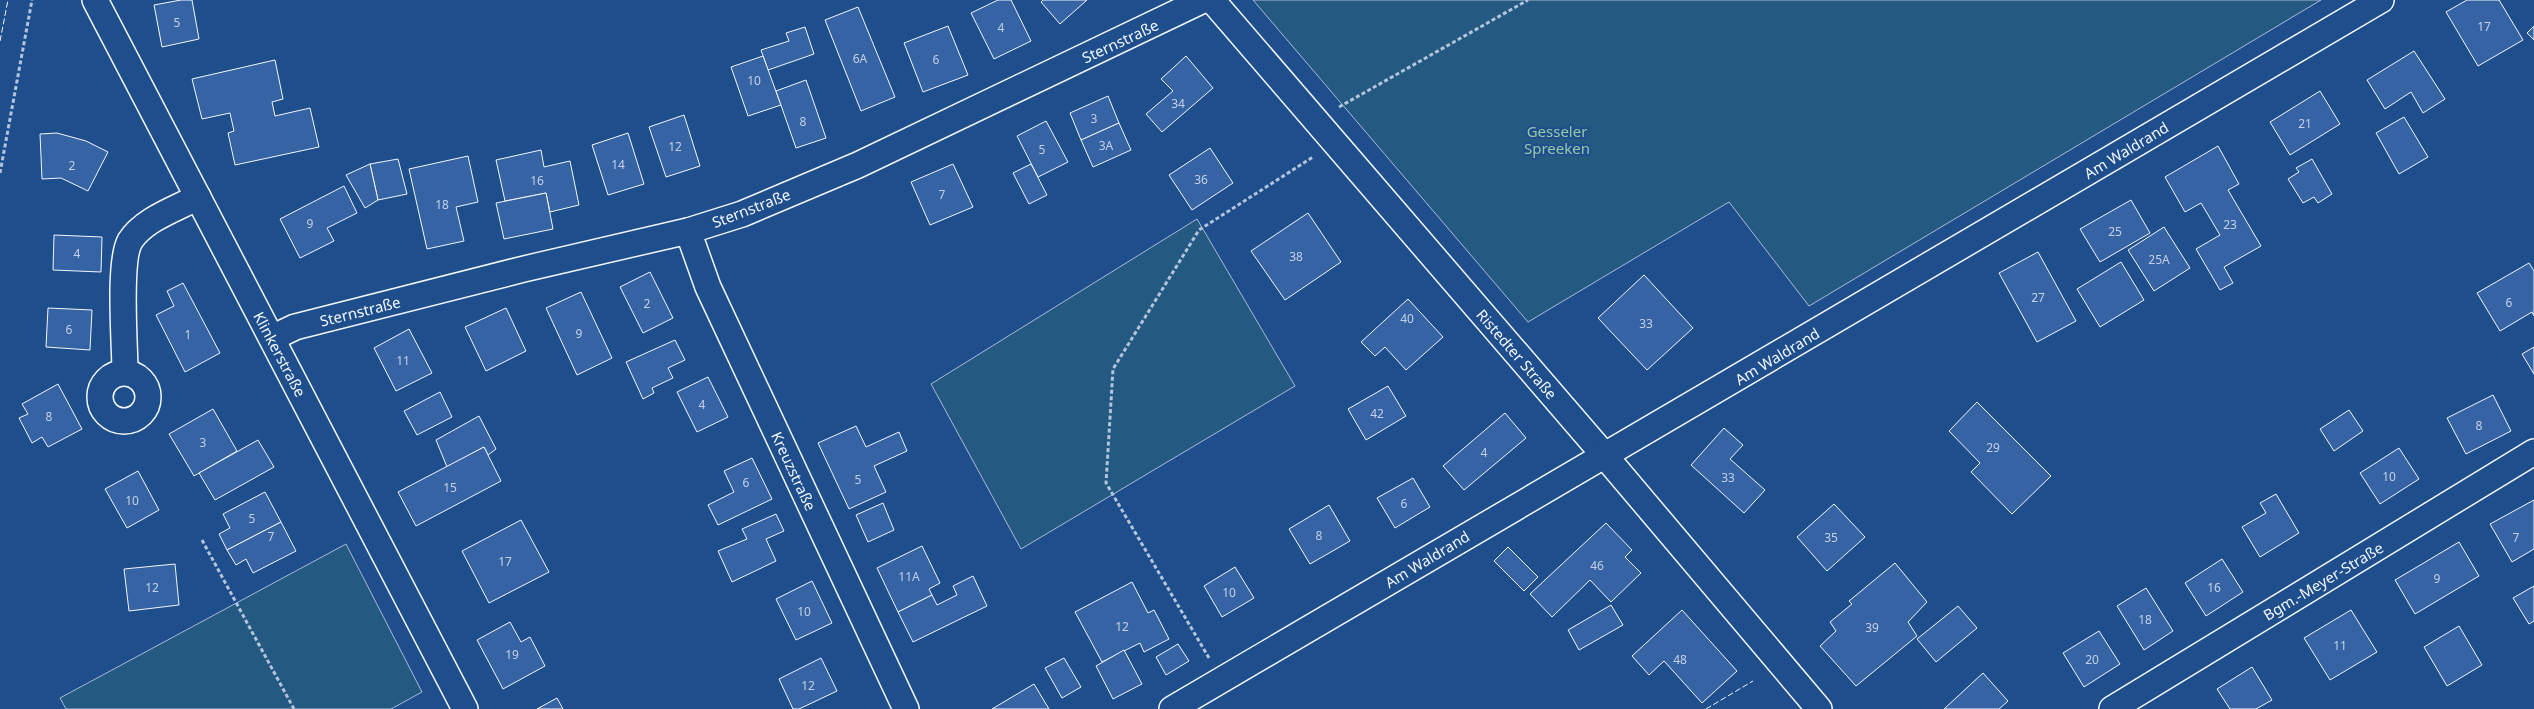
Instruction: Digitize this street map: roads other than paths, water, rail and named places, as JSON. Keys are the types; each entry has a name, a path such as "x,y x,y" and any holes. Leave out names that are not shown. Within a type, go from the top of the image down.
{"street":[{"name":"Klinkerstraße","path":"95,0 465,709"},
{"name":"Sternstraße","path":"272,338 305,325 524,269 688,231 742,214 858,166 1203,0"},
{"name":"Ristedter Straße","path":"1212,0 1605,456 1819,709"},
{"name":"Am Waldrand","path":"1172,709 2380,0"},
{"path":"125,372 124,261 130,241 147,224 198,197"},
{"name":"Kreuzstraße","path":"688,231 708,287 906,709"},
{"name":"Bgm.-Meyer-Straße","path":"2112,709 2534,452"}],"park label":[{"name":"Gesseler Spreeken","path":"1557,140"}]}
